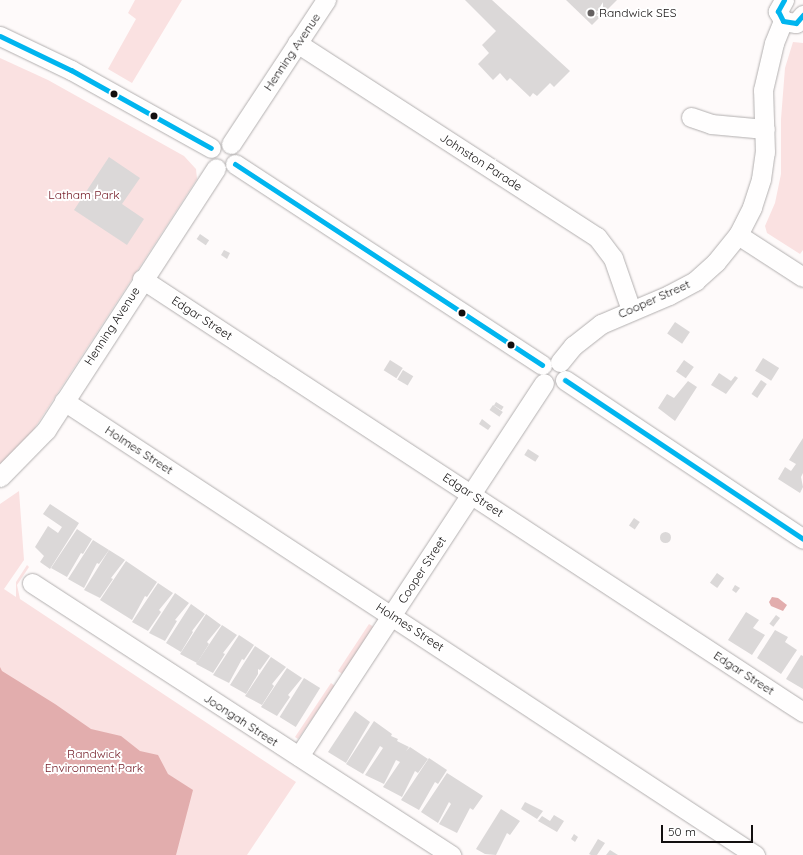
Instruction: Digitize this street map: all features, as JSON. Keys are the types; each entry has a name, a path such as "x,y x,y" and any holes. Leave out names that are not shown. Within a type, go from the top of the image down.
{"street":[{"name":"Henning Avenue","path":"230,144 326,0"},
{"name":"Cooper Street","path":"560,362 573,346 593,329 631,310 669,295 695,281 716,262 738,234 758,192 763,167 763,90 774,43 792,9"},
{"path":"0,36 71,70 211,148"},
{"name":"Johnston Parade","path":"298,43 597,238 613,258 631,310"},
{"path":"691,117 711,124 764,129"},
{"path":"222,142 230,144 236,151 235,164 224,170 216,168 209,157 211,148 222,142"},
{"path":"235,164 543,374 555,386 565,380 567,372 560,362 552,359 543,374"},
{"name":"Henning Avenue","path":"0,476 46,430 142,279 216,168"},
{"path":"738,234 803,277"},
{"name":"Edgar Street","path":"142,279 803,712"},
{"name":"Cooper Street","path":"299,756 472,494 543,374"},
{"path":"565,380 803,539"},
{"name":"Holmes Street","path":"64,401 392,615 755,855"},
{"name":"Joongah Street","path":"32,584 451,855"}],"green space":[{"path":"135,0 182,0 132,83 108,69 136,19 128,13"},
{"path":"793,42 803,43 803,250 800,254 767,233 765,226 775,203 781,174 781,119 785,68"},
{"name":"Latham Park","path":"0,58 48,80 184,156 196,169 197,179 27,440 0,469"},
{"name":"Randwick Environment Park","path":"19,491 24,560 4,589 16,597 16,582 27,565 29,567 17,585 20,599 296,782 247,855 0,855 0,504"},
{"path":"369,624 374,627 342,674 338,671"},
{"path":"331,683 335,686 298,739 295,737"}],"shaded area":[{"path":"772,597 778,598 787,605 783,611 771,606 769,602"},
{"path":"0,667 2,671 55,704 91,729 121,736 140,751 158,755 168,774 193,790 176,855 0,855"}],"building":[{"path":"465,0 492,0 570,71 554,87 550,83 537,96 533,93 530,97 510,78 507,81 500,73 493,80 478,64 489,53 482,45 496,31"},
{"name":"Randwick SES","path":"566,0 617,0 592,25"},
{"path":"109,157 140,178 122,204 144,219 127,245 74,210"},
{"path":"200,234 209,240 206,245 197,239"},
{"path":"224,250 230,253 227,259 221,255"},
{"path":"675,322 690,332 682,344 667,334"},
{"path":"763,358 779,368 771,381 755,371"},
{"path":"390,360 403,368 396,378 384,370"},
{"path":"684,360 694,367 686,378 676,371"},
{"path":"403,370 413,376 408,386 397,379"},
{"path":"719,373 731,381 735,376 738,378 726,394 711,385"},
{"path":"761,380 767,384 757,398 751,394"},
{"path":"688,381 697,387 675,421 658,408 667,394 674,398"},
{"path":"496,402 504,407 502,410 494,405"},
{"path":"493,405 503,412 499,417 490,410"},
{"path":"482,419 491,426 488,430 479,424"},
{"path":"803,438 803,473 801,477 803,487 800,493 778,479 785,467 791,471 796,464 789,460"},
{"path":"528,449 539,456 535,462 524,455"},
{"path":"50,504 79,523 50,569 40,562 44,556 35,547 48,526 58,533 62,527 43,514"},
{"path":"634,518 640,522 635,529 629,525"},
{"path":"77,529 92,539 83,554 81,553 67,577 51,568"},
{"path":"663,532 667,532 669,533 669,541 663,542 660,539 660,535"},
{"path":"93,540 109,550 99,564 97,563 84,588 68,579"},
{"path":"109,550 125,560 111,578 113,579 100,598 84,590"},
{"path":"126,561 157,582 147,597 145,596 132,620 100,600"},
{"path":"717,573 724,578 717,588 710,583"},
{"path":"158,583 173,593 159,610 161,612 148,631 132,622"},
{"path":"735,585 740,588 736,593 732,590"},
{"path":"175,593 189,603 175,620 177,621 165,641 149,633"},
{"path":"191,604 205,614 192,631 193,632 181,652 166,643"},
{"path":"746,612 759,620 753,628 765,635 752,655 728,640"},
{"path":"206,614 221,625 207,642 209,644 197,663 180,654"},
{"path":"776,615 780,618 773,627 769,624"},
{"path":"222,625 237,635 223,653 225,654 213,673 196,664"},
{"path":"775,630 788,637 785,642 797,650 781,674 757,658"},
{"path":"239,635 254,645 244,660 242,659 229,683 213,675"},
{"path":"255,646 270,656 260,670 258,669 258,674 246,694 230,685"},
{"path":"801,655 803,656 803,689 786,679"},
{"path":"271,657 286,667 272,684 274,686 262,705 245,696"},
{"path":"287,668 302,678 288,695 290,697 277,716 261,707"},
{"path":"304,678 320,688 296,727 280,717"},
{"path":"355,711 370,722 346,763 328,752"},
{"path":"374,721 392,734 391,736 398,739 397,741 409,747 406,751 410,747 428,759 418,773 415,771 402,797 383,787 400,762 396,760 384,784 365,775 383,748 380,746 363,774 346,764"},
{"path":"429,758 447,770 438,784 435,782 419,810 401,800"},
{"path":"447,773 483,796 473,810 470,808 457,833 439,824 451,804 449,802 438,823 421,812"},
{"path":"525,802 543,811 537,819 521,809"},
{"path":"501,809 520,821 510,835 507,833 496,855 485,854 476,849"},
{"path":"554,815 564,821 557,832 538,821 542,816 550,821"},
{"path":"574,834 578,837 575,842 571,839"},
{"path":"598,839 605,843 597,855 589,854"},
{"path":"610,850 618,855 606,855"}],"transit line":[{"path":"784,0 778,11 783,21 796,23 803,15"},
{"path":"0,36 71,70 211,148"},
{"path":"235,164 542,365"},
{"path":"565,380 803,539"}],"place":[{"name":"Randwick SES","path":"591,13"}]}
